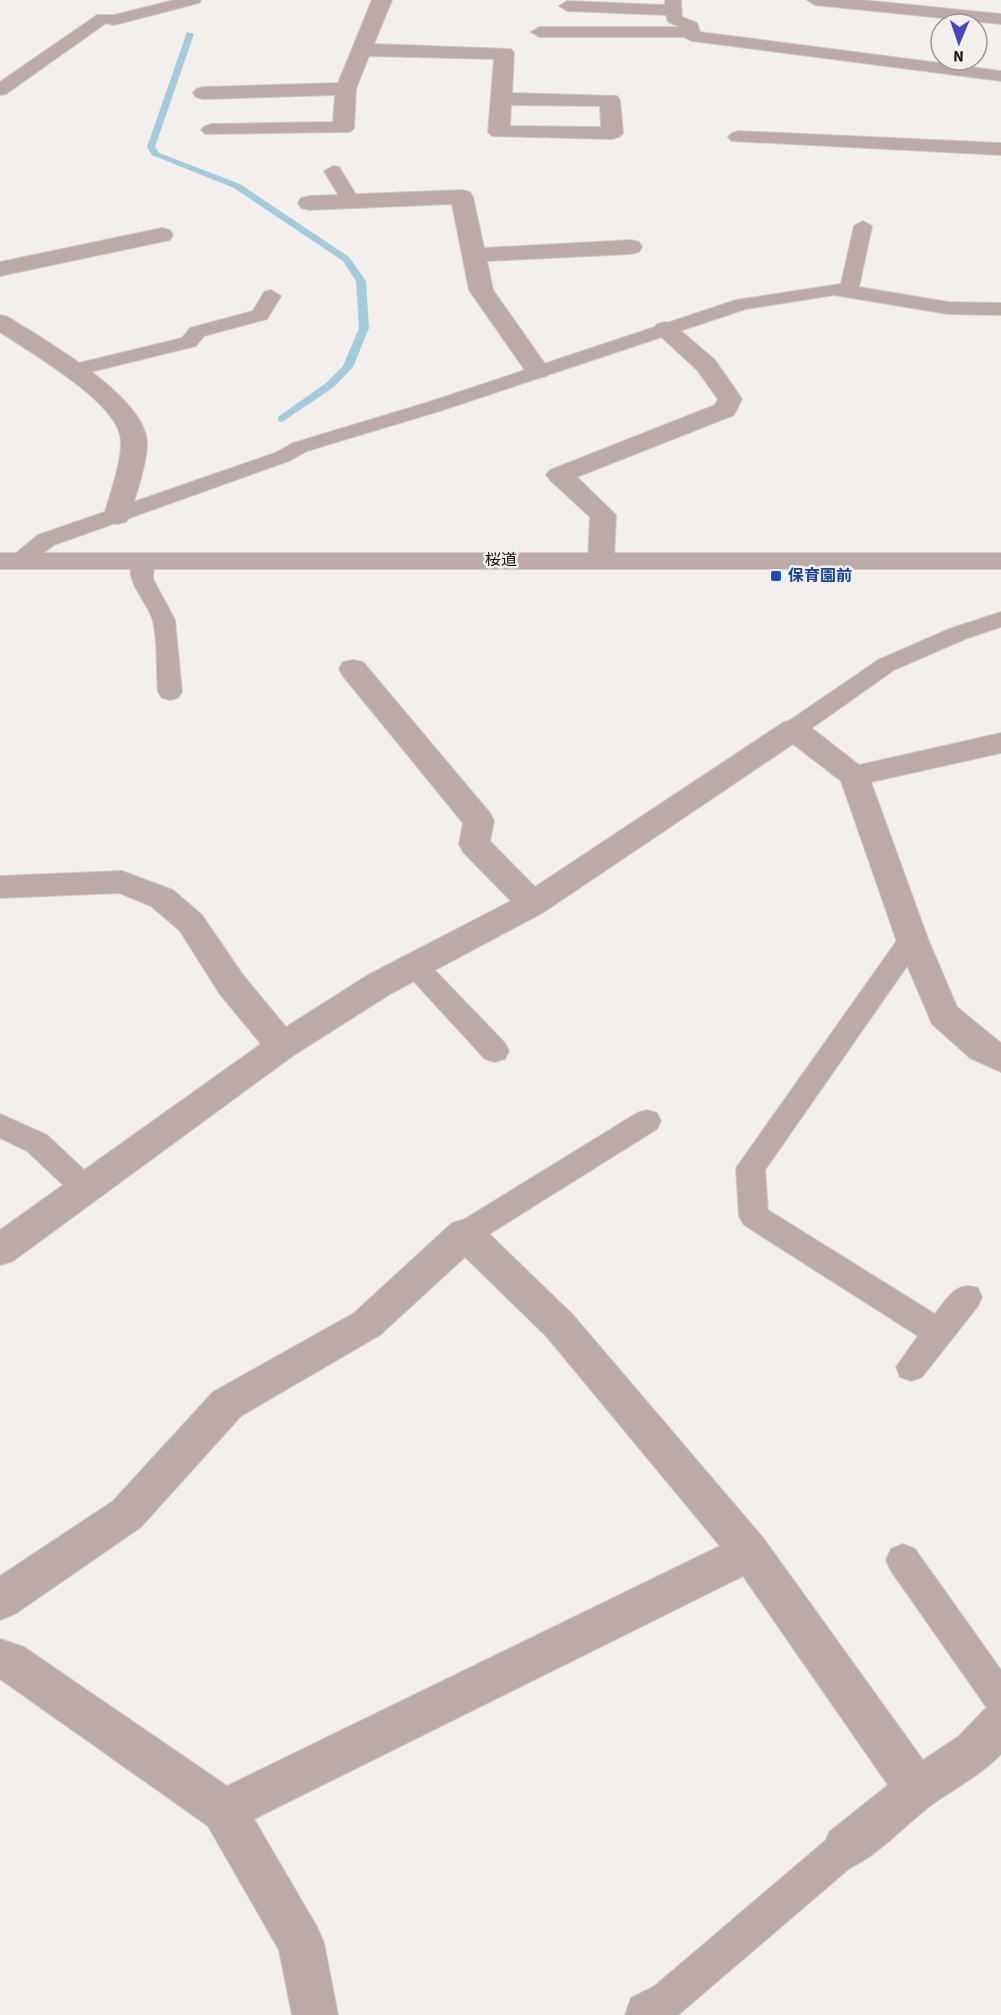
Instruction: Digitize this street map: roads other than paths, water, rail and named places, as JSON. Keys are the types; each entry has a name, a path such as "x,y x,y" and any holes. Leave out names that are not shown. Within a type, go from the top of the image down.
{"street":[{"path":"212,129 341,138 346,89 382,0"},
{"path":"360,50 504,46 499,132 612,133 610,100 501,99"},
{"path":"203,93 346,89"},
{"path":"739,137 1001,149"},
{"path":"309,203 462,197 481,290 538,371"},
{"path":"0,268 162,235"},
{"path":"474,255 631,248"},
{"path":"0,322 75,370 122,414 133,435 117,516"},
{"path":"601,560 603,515 559,475 725,410 730,399 706,365 665,329"},
{"name":"桜道","path":"8,561 1001,561"},
{"path":"353,669 479,822 474,844 533,904"},
{"path":"0,1250 282,1046 380,984 533,904 794,729 854,776 912,939 944,1015 982,1049 1001,1059"},
{"path":"854,776 1001,743"},
{"path":"0,887 122,882 162,898 191,923 231,984 282,1046"},
{"path":"0,1600 127,1514 227,1404 367,1324 465,1234 560,1326 750,1552 916,1790"},
{"path":"224,1810 750,1552"},
{"path":"0,1659 9,1661 224,1810 301,1943 315,2015"},
{"path":"845,1848 916,1790 974,1751 1001,1723"}],"lane":[{"path":"0,90 104,18 114,20 193,0"},
{"path":"815,0 1001,20"},
{"path":"567,6 673,5 674,19 692,26 692,36 1001,76"},
{"path":"539,32 691,32"},
{"path":"333,171 351,201"},
{"path":"849,289 863,226"},
{"path":"8,561 46,540 282,457 300,447 436,406 743,304 834,289 849,289 948,308 1001,309"},
{"path":"75,370 189,342 197,332 260,315 271,296"},
{"path":"143,561 142,579 164,620 170,692"},
{"path":"794,729 886,665 957,633 1001,619"},
{"path":"912,939 750,1168 754,1216 939,1333"},
{"path":"415,966 495,1051"},
{"path":"465,1234 647,1121"},
{"path":"0,1125 37,1143 85,1188"},
{"path":"911,1367 967,1297"},
{"path":"903,1560 1001,1699"},
{"path":"653,2012 845,1848"}],"waterway":[{"path":"190,34 151,147 156,155 237,186 346,259 361,281 364,328 348,367 330,385 282,419"}],"place":[{"name":"保育園前","path":"776,576"}]}
